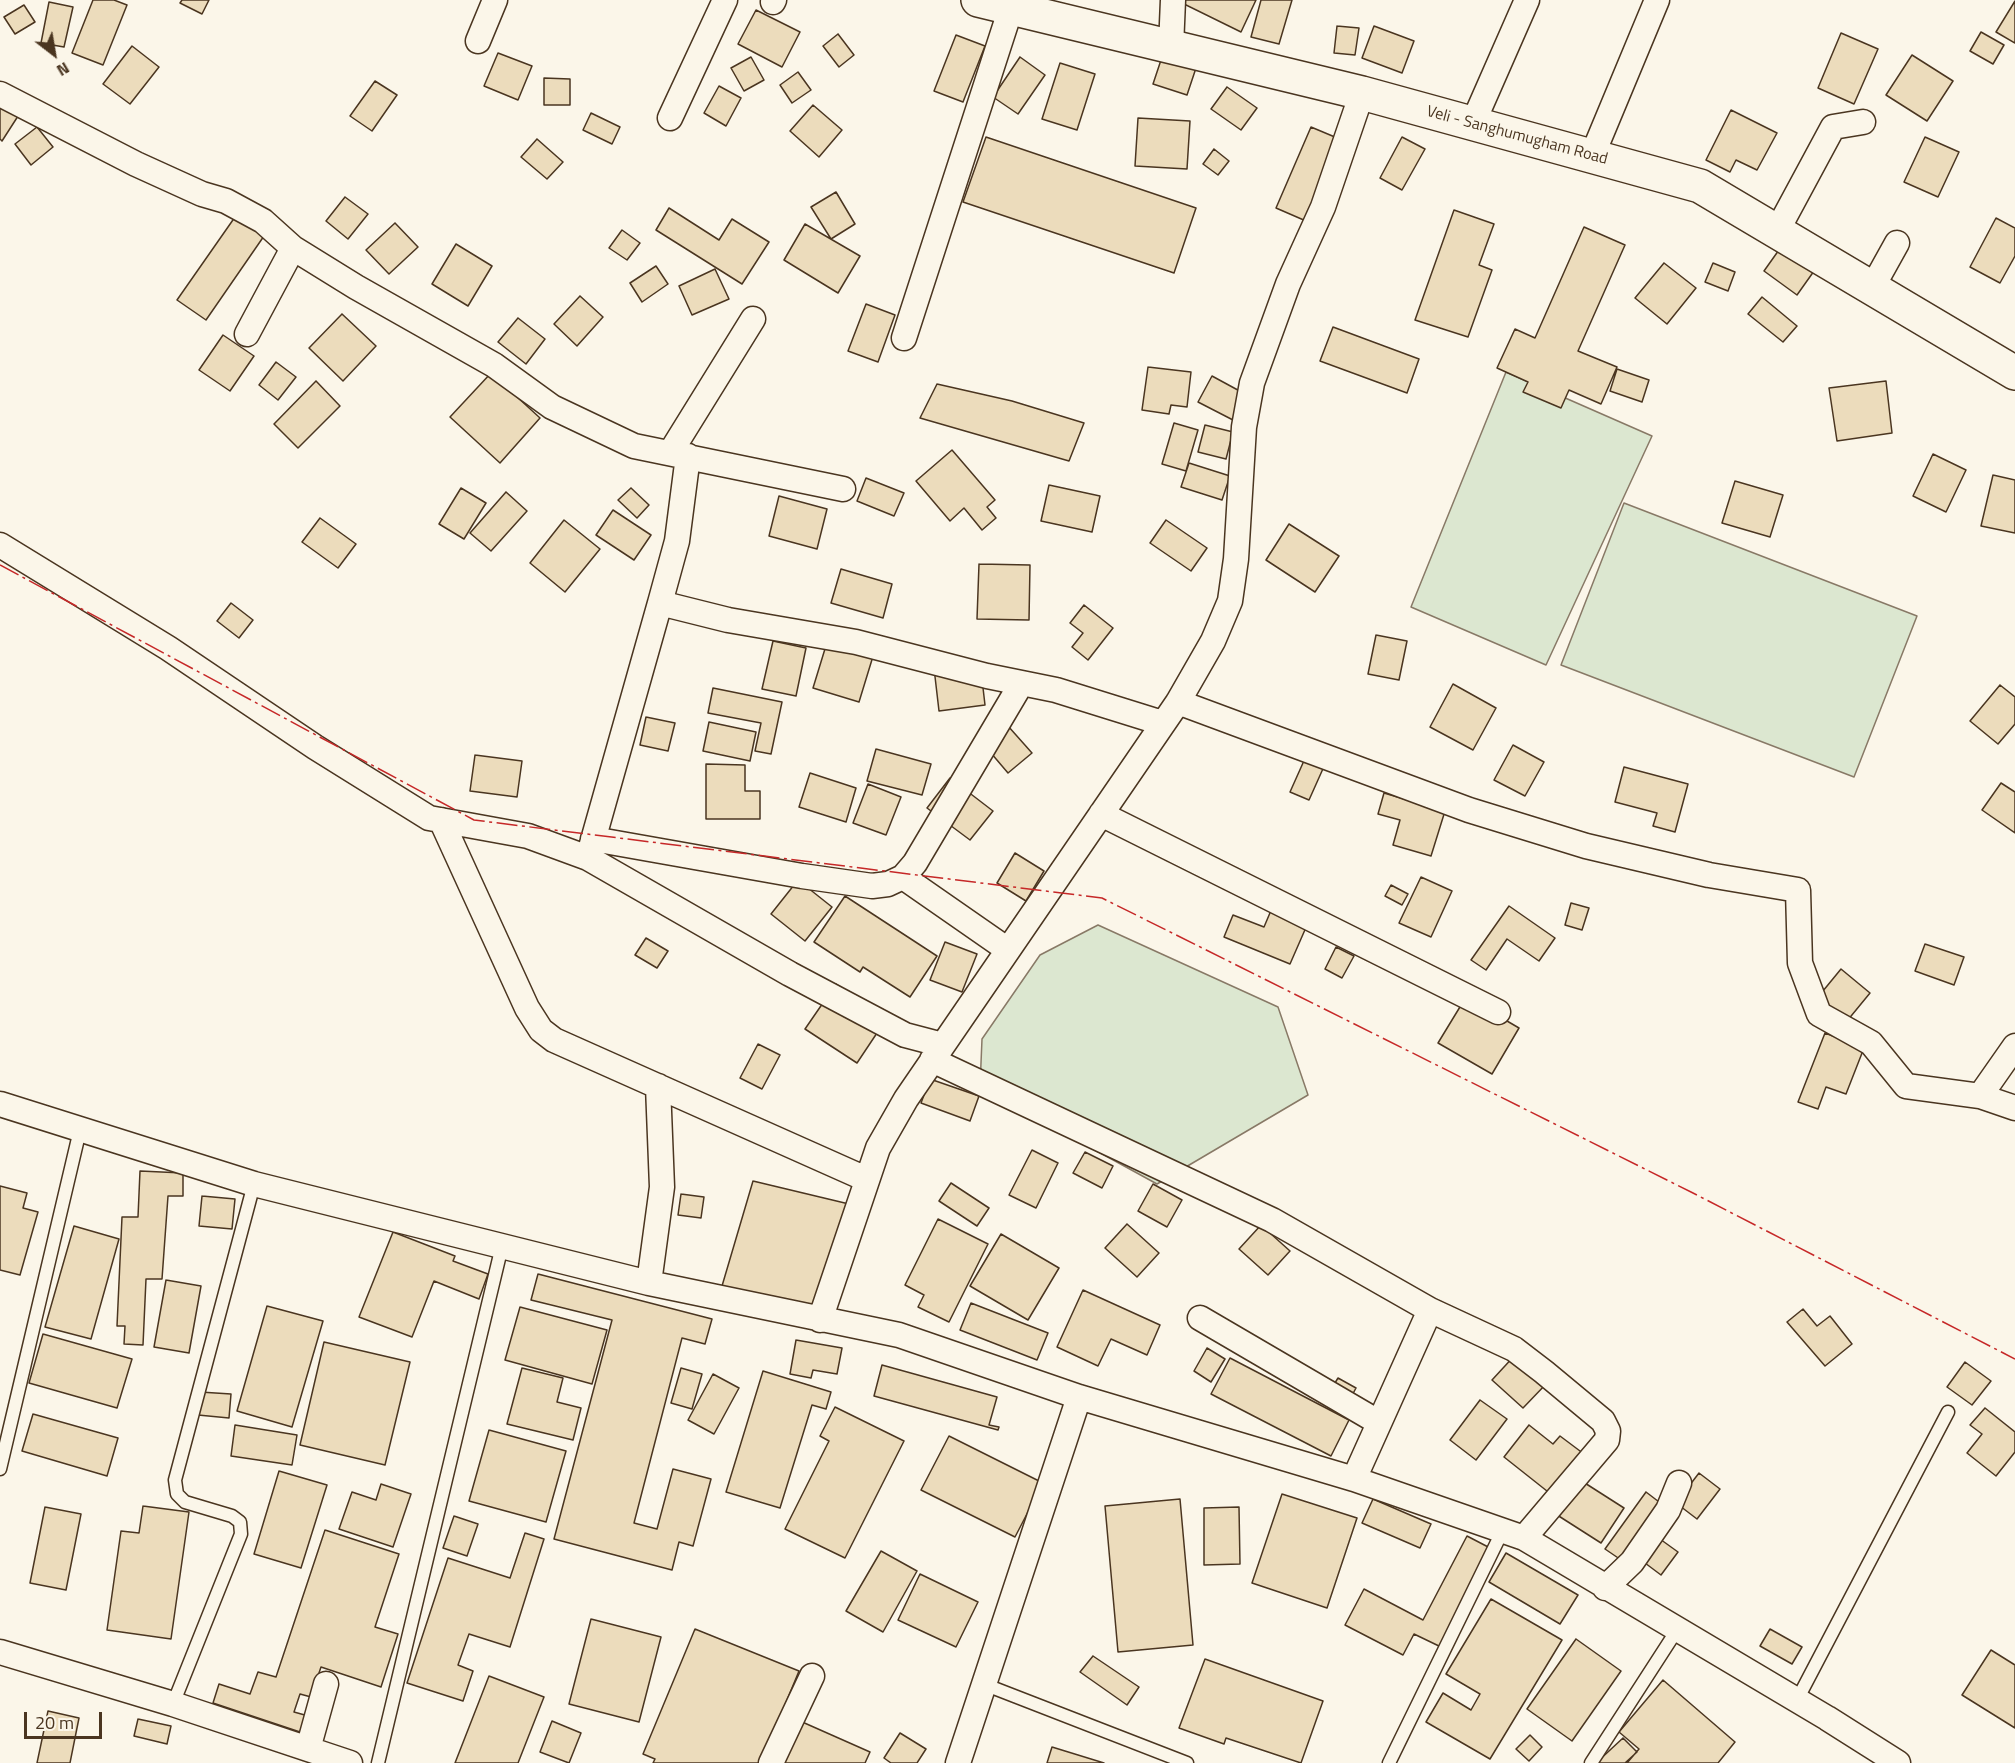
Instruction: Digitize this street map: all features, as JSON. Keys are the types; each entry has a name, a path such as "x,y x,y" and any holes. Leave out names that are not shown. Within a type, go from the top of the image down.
{"main road":[{"name":"Veli - Sanghumugham Road","path":"978,0 1362,93 1700,186 2015,373"}],"street":[{"path":"478,41 495,0"},
{"path":"670,118 725,0"},
{"path":"1171,46 1173,0"},
{"path":"1473,123 1527,0"},
{"path":"1592,156 1657,0"},
{"path":"904,338 1011,8"},
{"path":"820,1320 878,1148 906,1099 1178,702 1213,641 1230,600 1236,559 1244,428 1252,383 1288,284 1323,207 1362,93"},
{"path":"0,94 136,165 202,194 226,201 263,221 293,248 356,287 494,365 552,407 634,446 843,489"},
{"path":"1777,231 1833,127 1863,122"},
{"path":"1872,288 1897,243"},
{"path":"247,334 293,248"},
{"path":"591,849 677,541 679,454 753,319"},
{"path":"0,546 168,648 315,747 429,818 591,849 872,886 888,884 903,877 915,863 1021,684"},
{"path":"660,603 728,620 856,642 1021,684 1056,690 1162,723"},
{"path":"1178,702 1469,810 1586,846 1709,875 1798,890 1800,963 1819,1014 1871,1043 1906,1086 1980,1096 2015,1108"},
{"path":"1101,814 1498,1012"},
{"path":"441,820 527,1008 541,1030 554,1040 866,1179"},
{"path":"591,849 790,974 938,1053 1272,1220 1430,1310 1514,1349 1603,1421 1608,1431 1607,1440 1513,1535"},
{"path":"903,877 1008,950"},
{"path":"1980,1096 2015,1046"},
{"path":"649,1283 662,1187 658,1086"},
{"path":"0,1104 254,1184 649,1283 899,1335 1079,1397 1354,1479 1513,1535 1797,1700 1898,1763"},
{"path":"1354,1479 1430,1310"},
{"path":"1200,1318 1378,1422"},
{"path":"958,1763 986,1685 1079,1397"},
{"path":"1605,1588 1632,1562 1644,1545 1668,1510 1679,1483"},
{"path":"0,1652 173,1704 350,1763"},
{"path":"771,1763 812,1676"},
{"path":"308,1749 326,1684"}],"lane":[{"path":"0,1469 80,1130"},
{"path":"173,1704 241,1534 240,1522 232,1516 185,1502 177,1494 175,1480 254,1184"},
{"path":"378,1763 501,1246"},
{"path":"1797,1700 1948,1412"},
{"path":"1389,1763 1513,1535"},
{"path":"1591,1763 1677,1630"},
{"path":"986,1685 1187,1763"}],"green space":[{"path":"1506,372 1652,436 1546,665 1411,607"},
{"path":"1624,503 1917,616 1854,777 1561,665"},
{"path":"1098,925 1278,1007 1308,1095 1157,1184 980,1087 982,1039 1040,955"}],"building":[{"path":"93,0 114,0 127,5 103,65 72,53"},
{"path":"182,0 209,0 202,14 180,3"},
{"path":"1176,0 1256,0 1241,32"},
{"path":"1261,0 1292,0 1279,44 1251,37"},
{"path":"2015,1 2015,43 1996,32"},
{"path":"49,2 73,7 64,47 41,43"},
{"path":"24,5 35,22 15,34 4,17"},
{"path":"756,10 800,32 782,67 738,44"},
{"path":"1337,26 1359,28 1355,55 1334,53"},
{"path":"1374,26 1414,41 1402,73 1362,58"},
{"path":"1981,32 2004,45 1993,64 1970,51"},
{"path":"1841,33 1878,49 1854,104 1818,88"},
{"path":"838,34 854,55 839,67 823,46"},
{"path":"956,35 985,46 963,102 934,91"},
{"path":"132,46 159,67 130,104 103,84"},
{"path":"1164,51 1198,62 1187,95 1153,84"},
{"path":"498,53 532,66 518,100 484,86"},
{"path":"1912,55 1953,81 1927,121 1886,95"},
{"path":"751,57 764,80 744,91 731,68"},
{"path":"1020,57 1045,75 1018,114 993,97"},
{"path":"1060,63 1095,74 1077,130 1042,119"},
{"path":"798,72 811,90 792,103 780,85"},
{"path":"544,78 570,79 570,105 544,105"},
{"path":"375,81 397,95 372,131 350,116"},
{"path":"719,86 741,98 726,126 704,113"},
{"path":"1227,87 1257,108 1241,130 1211,109"},
{"path":"0,101 20,113 2,141 0,139"},
{"path":"813,105 842,130 819,157 790,131"},
{"path":"1731,110 1777,133 1757,170 1736,160 1730,172 1706,160"},
{"path":"591,113 620,127 612,144 583,130"},
{"path":"1138,118 1190,121 1187,169 1135,166"},
{"path":"37,127 53,147 31,165 15,144"},
{"path":"1311,127 1342,140 1306,221 1276,208"},
{"path":"986,137 1196,208 1174,273 963,202"},
{"path":"1402,137 1425,149 1402,190 1380,178"},
{"path":"1925,137 1959,152 1938,197 1904,182"},
{"path":"537,139 563,162 547,179 521,157"},
{"path":"1214,149 1229,161 1218,175 1203,164"},
{"path":"836,192 855,224 831,239 811,207"},
{"path":"345,197 368,214 348,239 326,221"},
{"path":"669,208 719,240 732,219 769,242 742,284 656,230"},
{"path":"1454,210 1494,224 1479,265 1492,270 1468,337 1415,320"},
{"path":"235,217 264,236 206,320 177,300"},
{"path":"1996,218 2015,228 2015,256 2000,283 1970,267"},
{"path":"395,223 418,247 389,274 366,250"},
{"path":"805,224 860,256 838,293 784,260"},
{"path":"1584,227 1625,245 1578,351 1617,367 1601,404 1569,390 1561,408 1523,392 1528,382 1497,368 1515,329 1535,338"},
{"path":"622,230 640,243 627,260 609,248"},
{"path":"1786,240 1819,264 1797,295 1764,271"},
{"path":"456,244 492,266 468,306 432,284"},
{"path":"1664,263 1696,288 1667,324 1635,298"},
{"path":"1713,263 1735,272 1728,291 1705,282"},
{"path":"656,266 668,284 642,302 630,283"},
{"path":"715,269 729,299 692,315 679,286"},
{"path":"580,296 603,317 577,346 554,324"},
{"path":"1762,297 1797,326 1783,342 1748,314"},
{"path":"866,304 895,315 878,362 848,351"},
{"path":"342,314 376,346 343,381 309,348"},
{"path":"518,318 545,339 526,364 498,342"},
{"path":"1333,327 1419,359 1407,393 1320,361"},
{"path":"223,335 254,356 230,391 199,370"},
{"path":"276,362 296,377 278,400 259,385"},
{"path":"1148,367 1191,372 1187,407 1171,405 1169,414 1142,410"},
{"path":"1617,369 1649,380 1642,402 1610,391"},
{"path":"491,373 540,418 500,463 450,417"},
{"path":"1212,376 1247,395 1233,420 1198,402"},
{"path":"316,381 340,406 298,448 274,424"},
{"path":"1886,381 1892,433 1837,441 1829,388"},
{"path":"937,384 1012,401 1084,423 1069,461 920,418"},
{"path":"1174,423 1198,430 1186,471 1162,464"},
{"path":"1205,425 1233,432 1226,459 1198,452"},
{"path":"952,450 995,500 987,507 996,518 982,530 964,508 950,521 916,481"},
{"path":"1933,454 1966,470 1946,512 1913,496"},
{"path":"1189,463 1230,476 1222,500 1181,487"},
{"path":"1993,475 2015,480 2015,533 1981,526"},
{"path":"866,478 904,493 894,516 857,501"},
{"path":"1735,481 1783,495 1770,537 1722,523"},
{"path":"1049,485 1100,496 1092,532 1041,521"},
{"path":"461,488 486,503 464,539 439,524"},
{"path":"631,488 649,505 637,518 618,500"},
{"path":"506,492 527,511 491,551 470,533"},
{"path":"779,496 827,509 817,549 769,536"},
{"path":"613,510 651,535 634,560 596,535"},
{"path":"320,518 356,544 338,568 302,542"},
{"path":"564,520 600,549 565,592 530,563"},
{"path":"1166,520 1207,548 1191,571 1150,543"},
{"path":"1289,524 1339,556 1315,592 1266,560"},
{"path":"979,564 1030,565 1029,620 977,619"},
{"path":"841,569 892,584 883,618 831,603"},
{"path":"231,603 253,620 239,638 217,621"},
{"path":"1084,605 1113,628 1088,660 1072,647 1083,633 1070,623"},
{"path":"1376,635 1407,641 1399,680 1368,674"},
{"path":"828,639 874,653 859,702 813,688"},
{"path":"773,641 806,648 796,696 762,689"},
{"path":"980,662 985,705 939,711 934,668"},
{"path":"1453,684 1496,708 1473,750 1430,727"},
{"path":"2000,685 2015,697 2015,724 1998,744 1970,721"},
{"path":"713,688 782,702 771,754 755,751 761,723 708,713"},
{"path":"646,717 675,723 668,751 640,745"},
{"path":"709,722 756,732 750,761 703,751"},
{"path":"1008,726 1032,753 1008,773 985,746"},
{"path":"1513,745 1544,762 1525,796 1494,780"},
{"path":"876,749 931,764 922,795 867,781"},
{"path":"1307,754 1326,762 1309,800 1290,792"},
{"path":"475,755 522,761 517,797 470,791"},
{"path":"706,764 745,765 745,791 760,791 760,819 706,819"},
{"path":"1624,767 1688,784 1675,832 1653,826 1657,813 1615,802"},
{"path":"810,773 856,788 846,822 799,807"},
{"path":"950,778 993,811 970,840 927,808"},
{"path":"2001,783 2015,792 2015,833 1982,810"},
{"path":"868,784 901,797 886,835 853,823"},
{"path":"1384,793 1445,811 1431,856 1393,845 1400,820 1378,814"},
{"path":"1015,853 1044,871 1026,901 997,883"},
{"path":"1421,877 1452,891 1431,937 1399,923"},
{"path":"798,880 832,907 805,941 771,914"},
{"path":"1391,885 1408,894 1402,905 1385,896"},
{"path":"845,896 937,956 910,997 863,967 860,972 814,942"},
{"path":"1275,901 1311,916 1290,964 1224,937 1233,915 1264,927"},
{"path":"1571,903 1589,908 1582,930 1565,925"},
{"path":"1509,906 1555,938 1539,961 1507,939 1486,970 1471,960"},
{"path":"646,938 668,951 657,968 635,955"},
{"path":"945,942 977,954 962,992 930,980"},
{"path":"1925,944 1964,957 1954,985 1915,971"},
{"path":"1336,947 1354,956 1342,978 1325,969"},
{"path":"1841,969 1870,993 1847,1021 1818,997"},
{"path":"836,984 887,1018 857,1063 805,1029"},
{"path":"1466,997 1519,1028 1492,1074 1438,1043"},
{"path":"1825,1033 1864,1048 1846,1094 1826,1087 1818,1109 1798,1102"},
{"path":"758,1044 780,1055 762,1089 740,1078"},
{"path":"930,1079 979,1096 970,1121 921,1103"},
{"path":"1032,1150 1058,1163 1036,1208 1009,1195"},
{"path":"1085,1152 1113,1166 1102,1188 1073,1173"},
{"path":"140,1171 183,1173 183,1196 168,1196 162,1279 146,1279 143,1345 124,1344 125,1326 117,1326 122,1217 138,1217"},
{"path":"753,1181 849,1204 818,1308 722,1286"},
{"path":"951,1183 989,1208 977,1226 939,1201"},
{"path":"1153,1184 1182,1200 1167,1227 1138,1211"},
{"path":"0,1186 27,1193 23,1208 38,1212 20,1275 0,1270"},
{"path":"681,1194 704,1197 701,1218 678,1215"},
{"path":"202,1196 235,1199 232,1229 199,1226"},
{"path":"938,1219 988,1244 949,1322 918,1307 924,1295 905,1285"},
{"path":"1127,1224 1159,1253 1137,1277 1105,1248"},
{"path":"1261,1225 1290,1251 1268,1275 1239,1249"},
{"path":"74,1226 119,1239 91,1339 45,1327"},
{"path":"393,1232 455,1256 453,1261 488,1274 479,1299 434,1281 412,1337 359,1317"},
{"path":"1001,1234 1059,1268 1028,1320 970,1286"},
{"path":"538,1274 712,1319 705,1344 682,1338 634,1523 657,1529 673,1469 711,1479 693,1546 679,1542 672,1570 554,1539 612,1320 531,1300"},
{"path":"166,1280 201,1286 189,1353 154,1347"},
{"path":"1083,1290 1160,1325 1147,1355 1111,1339 1098,1366 1057,1347"},
{"path":"971,1303 1048,1333 1037,1360 960,1330"},
{"path":"267,1306 323,1321 292,1427 237,1411"},
{"path":"520,1307 607,1330 592,1384 505,1360"},
{"path":"1803,1309 1817,1326 1830,1316 1852,1344 1825,1366 1787,1322"},
{"path":"43,1334 132,1359 117,1408 29,1383"},
{"path":"796,1340 842,1348 837,1374 813,1370 811,1378 790,1374"},
{"path":"324,1342 410,1362 385,1465 300,1445"},
{"path":"1207,1348 1225,1359 1211,1382 1194,1371"},
{"path":"1516,1354 1547,1383 1523,1408 1492,1380"},
{"path":"1230,1358 1349,1420 1331,1456 1211,1394"},
{"path":"1965,1362 1991,1381 1972,1405 1947,1387"},
{"path":"882,1365 997,1397 989,1425 999,1427 998,1430 874,1396"},
{"path":"522,1368 563,1378 557,1402 581,1408 573,1440 507,1424"},
{"path":"681,1368 702,1374 692,1409 671,1403"},
{"path":"763,1371 831,1392 826,1409 812,1405 780,1508 726,1492"},
{"path":"713,1374 739,1388 714,1434 688,1420"},
{"path":"1338,1378 1356,1388 1349,1401 1330,1391"},
{"path":"200,1392 231,1394 229,1418 198,1415"},
{"path":"1480,1400 1507,1419 1476,1460 1450,1440"},
{"path":"835,1407 904,1441 845,1558 785,1529 829,1441 820,1436"},
{"path":"1985,1408 2015,1432 2015,1452 1996,1476 1967,1453 1982,1434 1970,1425"},
{"path":"33,1414 118,1438 107,1476 22,1451"},
{"path":"235,1425 297,1435 292,1465 231,1456"},
{"path":"1529,1425 1553,1444 1560,1436 1584,1454 1552,1495 1504,1457"},
{"path":"489,1430 566,1451 546,1522 469,1501"},
{"path":"949,1436 1043,1483 1015,1537 921,1490"},
{"path":"279,1471 327,1485 301,1568 254,1554"},
{"path":"1699,1473 1720,1489 1697,1519 1676,1503"},
{"path":"1577,1478 1624,1508 1601,1543 1554,1513"},
{"path":"381,1484 411,1494 393,1547 339,1529 352,1492 376,1500"},
{"path":"1646,1492 1667,1508 1627,1564 1605,1549"},
{"path":"1282,1494 1357,1518 1327,1608 1252,1583"},
{"path":"1180,1499 1193,1645 1118,1652 1105,1506"},
{"path":"1373,1499 1431,1524 1420,1548 1362,1523"},
{"path":"143,1506 189,1512 171,1639 107,1630 121,1531 139,1533"},
{"path":"45,1507 81,1514 66,1590 30,1583"},
{"path":"1239,1507 1240,1564 1204,1565 1204,1508"},
{"path":"454,1516 478,1524 467,1556 443,1548"},
{"path":"325,1530 399,1554 375,1627 398,1634 381,1687 321,1667 311,1697 300,1694 294,1712 312,1717 306,1734 213,1703 219,1684 250,1694 258,1672 276,1677"},
{"path":"525,1533 544,1539 510,1647 469,1634 458,1665 473,1671 463,1701 407,1683 448,1558 510,1578"},
{"path":"1653,1534 1678,1552 1661,1575 1637,1557"},
{"path":"1467,1536 1492,1549 1441,1647 1414,1634 1403,1655 1345,1625 1364,1589 1423,1620"},
{"path":"881,1551 917,1571 883,1632 846,1611"},
{"path":"1506,1553 1578,1595 1560,1624 1489,1582"},
{"path":"920,1574 978,1602 956,1647 898,1620"},
{"path":"1491,1599 1562,1640 1490,1759 1426,1722 1443,1693 1471,1710 1480,1694 1446,1674"},
{"path":"591,1619 661,1637 639,1722 569,1704"},
{"path":"695,1629 799,1671 761,1763 653,1763 655,1759 643,1754"},
{"path":"1770,1629 1802,1647 1792,1664 1760,1646"},
{"path":"1576,1639 1621,1671 1572,1741 1527,1709"},
{"path":"1991,1650 2015,1665 2015,1728 1962,1695"},
{"path":"1093,1656 1139,1687 1127,1705 1080,1672"},
{"path":"1205,1659 1323,1701 1301,1763 1226,1738 1224,1744 1179,1728"},
{"path":"489,1676 544,1697 518,1763 455,1763"},
{"path":"1663,1680 1735,1742 1718,1763 1627,1763 1639,1749 1619,1732"},
{"path":"48,1711 79,1718 70,1763 37,1763"},
{"path":"138,1719 171,1726 167,1744 134,1736"},
{"path":"552,1721 581,1733 569,1763 540,1752"},
{"path":"800,1721 870,1752 865,1763 781,1763"},
{"path":"900,1733 926,1749 917,1763 891,1763 884,1758"},
{"path":"1530,1735 1542,1747 1529,1761 1516,1749"},
{"path":"1623,1738 1637,1752 1625,1763 1596,1763"},
{"path":"1052,1747 1104,1763 1047,1763"}],"power":[{"path":"0,565 474,820 1102,898 1691,1192 2015,1359"}]}
